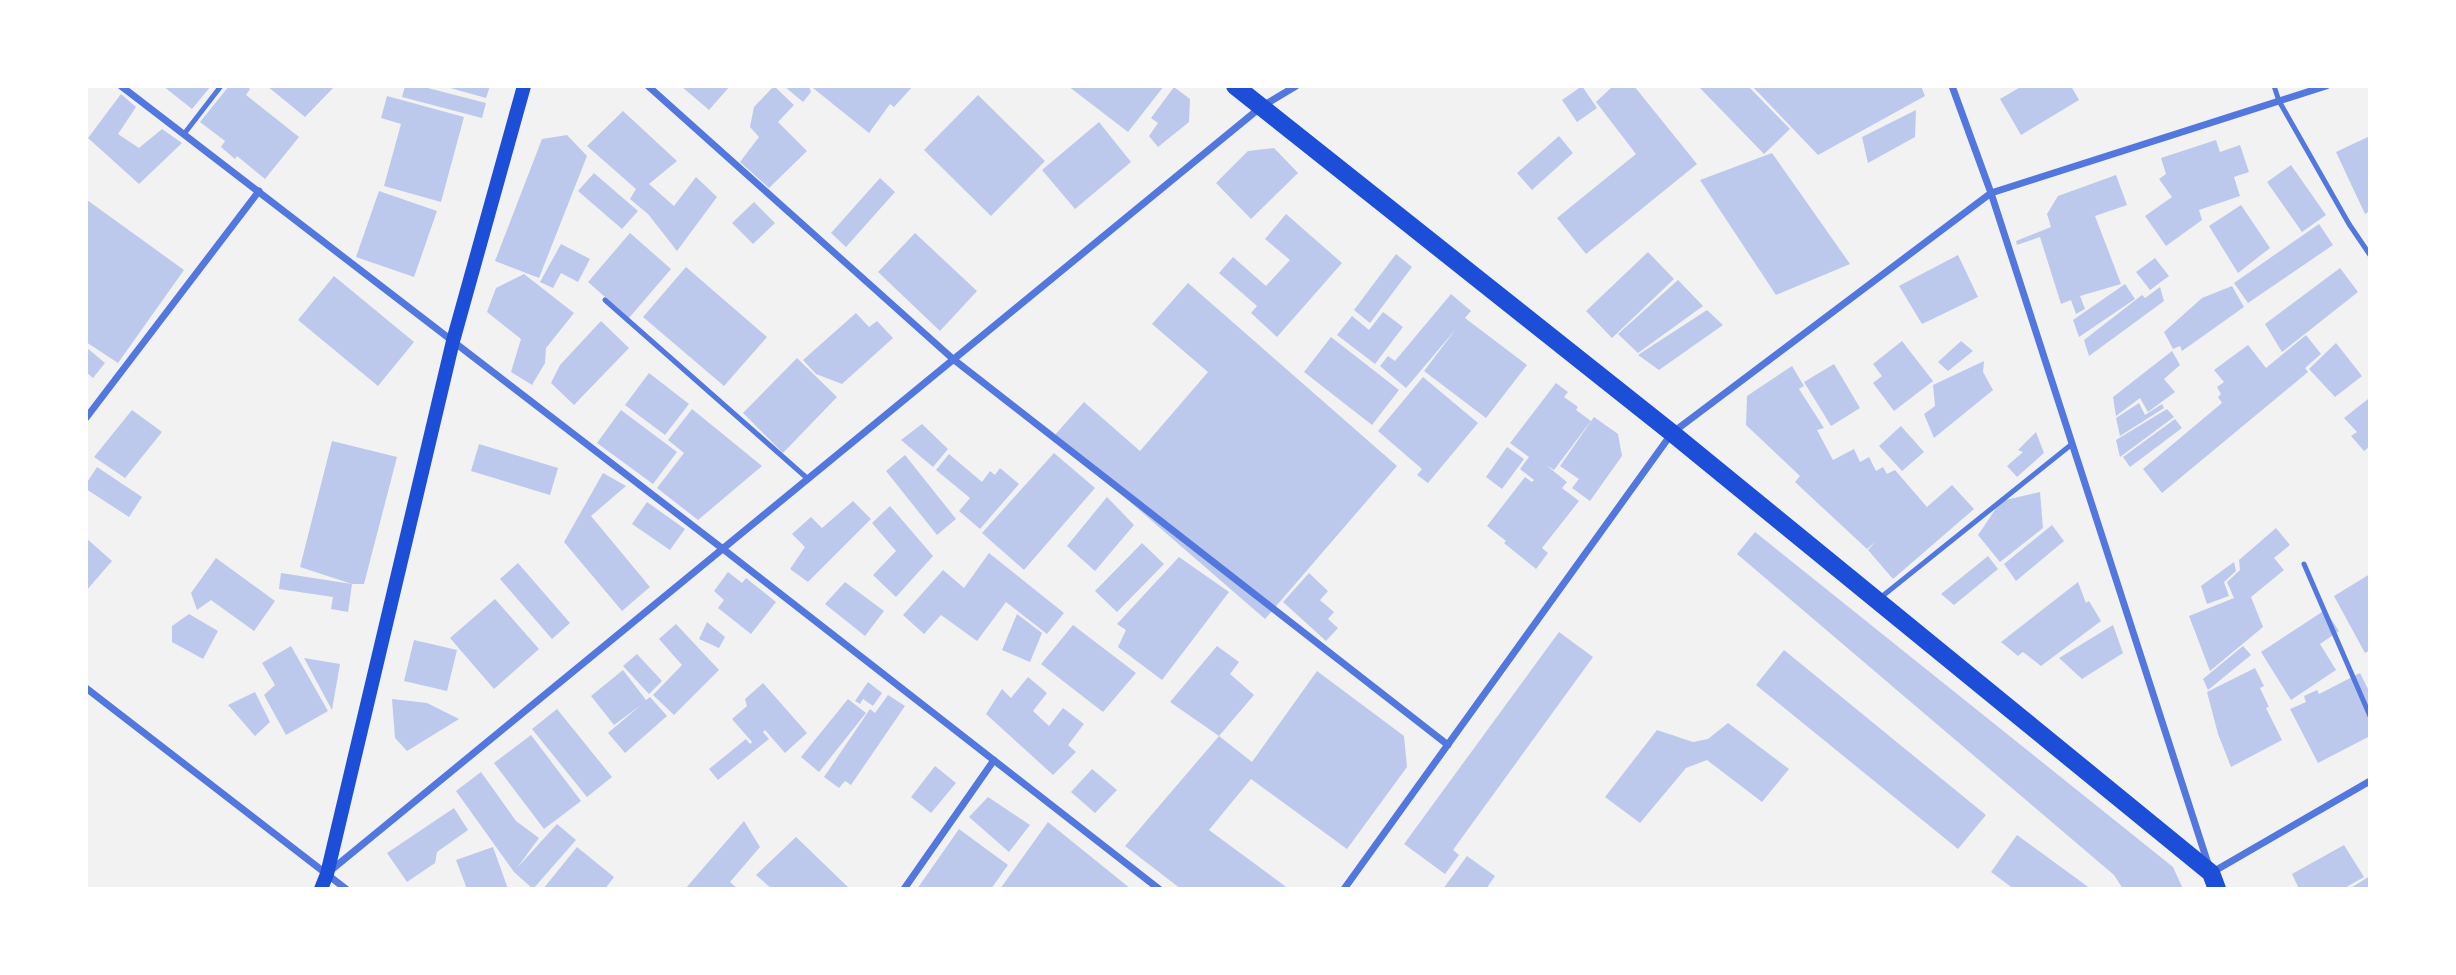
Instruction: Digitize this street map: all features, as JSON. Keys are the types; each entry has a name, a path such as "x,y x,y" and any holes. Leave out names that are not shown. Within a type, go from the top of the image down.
{"main road":[{"path":"321,889 327,874 453,341 524,86"},
{"path":"1235,86 1672,433 2214,881"}],"street":[{"path":"121,86 723,549 1159,889"},
{"path":"648,86 953,359 1448,745"},
{"path":"327,874 1261,107 1296,86"},
{"path":"1952,86 1991,193 2214,881 2370,781"},
{"path":"1344,889 1672,433 1991,193 2326,86"},
{"path":"86,418 259,191"},
{"path":"86,688 346,889"},
{"path":"904,889 994,760"}],"lane":[{"path":"184,134 221,86"},
{"path":"2274,86 2279,101 2349,224 2370,255"},
{"path":"605,300 808,478"},
{"path":"1877,600 2072,444"},
{"path":"2304,564 2370,716"}],"building":[{"path":"163,86 211,86 192,109"},
{"path":"229,86 247,86 250,89 246,95 299,137 265,179 237,156 235,159 221,147 225,141 200,122"},
{"path":"267,86 335,86 305,117"},
{"path":"405,86 420,86 486,103 482,118 402,97"},
{"path":"443,86 490,86 486,98"},
{"path":"681,86 730,86 709,110"},
{"path":"774,86 794,105 778,122 807,151 769,188 740,162 759,137 750,127 754,107"},
{"path":"784,86 809,86 811,92 803,102"},
{"path":"913,86 894,107 890,104 869,133 813,88"},
{"path":"1068,86 1164,86 1128,132"},
{"path":"1582,86 1597,108 1577,122 1562,100"},
{"path":"1613,86 1634,86 1697,164 1586,254 1557,218 1636,154 1596,102"},
{"path":"1698,86 1748,86 1790,129 1764,154"},
{"path":"1752,86 1921,86 1925,96 1818,155"},
{"path":"2022,86 2071,86 2079,100 2021,135 2000,99"},
{"path":"1174,87 1190,99 1189,122 1158,147 1149,136 1158,123 1151,118"},
{"path":"121,94 136,107 118,134 139,148 162,129 182,143 139,184 88,138"},
{"path":"978,95 1045,161 991,216 924,150"},
{"path":"387,96 464,117 441,202 384,186 401,124 381,118"},
{"path":"1916,110 1915,137 1868,163 1862,137"},
{"path":"623,111 677,161 649,184 674,206 696,177 717,197 677,251 648,214 630,199 636,189 587,146"},
{"path":"1099,122 1131,162 1075,209 1042,170"},
{"path":"567,135 587,156 539,278 495,261 542,139"},
{"path":"1559,136 1573,153 1532,190 1517,173"},
{"path":"2370,136 2370,211 2365,214 2336,152"},
{"path":"2216,140 2220,152 2240,145 2249,172 2234,177 2240,196 2199,210 2202,220 2166,246 2145,216 2172,197 2159,179 2166,174 2161,158"},
{"path":"1274,148 1298,173 1251,219 1216,183 1248,151"},
{"path":"1772,153 1850,264 1776,295 1700,180"},
{"path":"2291,165 2326,215 2302,232 2267,182"},
{"path":"594,173 638,211 622,229 578,191"},
{"path":"2116,175 2127,205 2095,216 2121,284 2080,296 2085,309 2076,314 2071,300 2061,304 2040,237 2017,245 2016,241 2051,227 2047,214 2058,196"},
{"path":"880,178 895,192 846,247 831,233"},
{"path":"379,191 437,211 414,277 356,257"},
{"path":"87,200 184,270 118,363 86,342"},
{"path":"754,202 775,223 753,244 732,223"},
{"path":"2241,205 2270,248 2238,273 2209,226"},
{"path":"1286,214 1342,263 1277,337 1251,313 1257,306 1219,273 1233,257 1266,286 1290,260 1265,239"},
{"path":"2319,224 2333,245 2248,303 2234,283"},
{"path":"630,233 671,269 629,318 588,282"},
{"path":"915,233 977,291 940,331 878,272"},
{"path":"561,244 590,259 578,282 561,273 553,288 540,282"},
{"path":"1648,252 1674,279 1612,338 1586,311"},
{"path":"1396,254 1412,267 1370,323 1354,310"},
{"path":"1958,255 1978,297 1922,324 1899,286"},
{"path":"2155,258 2169,276 2150,290 2136,272"},
{"path":"686,267 767,337 724,386 643,317"},
{"path":"2340,268 2358,292 2282,352 2265,324"},
{"path":"524,274 574,313 546,348 545,363 532,385 511,372 521,339 487,312 496,288"},
{"path":"334,276 414,342 378,386 298,320"},
{"path":"1678,280 1703,306 1638,353 1618,334"},
{"path":"1188,283 1397,466 1265,619 1054,436 1084,402 1140,451 1208,372 1152,324"},
{"path":"2125,284 2135,299 2079,337 2073,320"},
{"path":"2232,286 2244,307 2182,351 2180,346 2173,349 2164,332 2202,298"},
{"path":"2160,287 2164,301 2089,356 2084,340 2142,295 2145,298"},
{"path":"1451,294 1471,311 1465,318 1527,365 1486,418 1424,371 1456,329 1406,388 1380,366 1388,356 1395,361"},
{"path":"1707,310 1723,325 1659,370 1638,355"},
{"path":"1383,312 1403,327 1375,364 1337,335 1352,316 1369,330"},
{"path":"856,313 869,327 877,321 893,338 842,384 816,374 803,360"},
{"path":"601,321 629,348 574,405 551,383 560,365"},
{"path":"2306,335 2321,354 2305,368 2308,372 2162,493 2143,469 2222,403 2217,387 2224,382 2214,370 2248,345 2266,368"},
{"path":"1331,337 1399,390 1372,425 1304,372"},
{"path":"1902,341 1933,381 1894,411 1873,383 1882,376 1873,364"},
{"path":"1961,341 1973,351 1948,371 1938,362"},
{"path":"2336,343 2362,376 2335,397 2309,369"},
{"path":"86,347 105,363 93,378 86,372"},
{"path":"2172,351 2180,365 2164,379 2175,392 2148,412 2140,398 2116,416 2113,397"},
{"path":"797,358 837,397 783,453 743,413"},
{"path":"1984,361 1983,372 1993,390 1934,438 1924,414 1935,406 1933,385"},
{"path":"1834,364 1860,408 1831,426 1804,382"},
{"path":"1792,366 1804,386 1799,389 1824,428 1817,430 1833,460 1854,449 1860,462 1869,457 1876,471 1883,467 1887,474 1895,470 1927,507 1952,485 1974,509 1893,579 1868,550 1875,542 1867,549 1795,482 1800,476 1746,425 1747,396"},
{"path":"649,373 689,404 665,435 625,405"},
{"path":"1423,377 1478,423 1428,483 1417,475 1422,469 1378,431"},
{"path":"1556,383 1568,392 1564,397 1591,421 1554,470 1546,465 1567,482 1562,488 1579,501 1542,548 1548,553 1536,569 1487,526 1525,477 1532,482 1534,480 1520,469 1529,457 1510,443"},
{"path":"2368,399 2370,446 2364,451 2351,436 2357,432 2344,418"},
{"path":"2139,403 2145,415 2162,404 2164,408 2120,436 2116,418"},
{"path":"692,409 762,466 698,520 657,488 684,453 668,440"},
{"path":"2167,409 2174,417 2120,457 2116,440"},
{"path":"132,410 162,432 125,478 94,457"},
{"path":"621,410 677,452 653,484 597,443"},
{"path":"1594,417 1618,434 1622,456 1590,501 1572,488 1579,479 1560,466"},
{"path":"2175,419 2182,428 2130,467 2123,457"},
{"path":"922,424 948,449 933,467 901,440"},
{"path":"1901,426 1924,452 1902,471 1879,446"},
{"path":"2036,432 2044,453 2017,477 2007,466 2023,452 2018,450"},
{"path":"332,441 397,457 364,584 352,584 300,567"},
{"path":"479,444 558,468 550,495 471,471"},
{"path":"1507,447 1524,459 1502,489 1486,477"},
{"path":"1054,453 1095,488 1024,570 982,533"},
{"path":"949,454 982,482 990,471 995,475 1000,468 1019,484 980,529 959,511 970,498 936,470"},
{"path":"905,455 956,519 937,535 886,471"},
{"path":"97,467 142,497 129,517 86,489 86,484"},
{"path":"603,473 626,486 591,516 650,587 622,611 564,542"},
{"path":"2040,492 2043,528 2000,562 1978,535 2001,501"},
{"path":"1107,497 1134,525 1095,571 1067,546"},
{"path":"853,501 871,519 808,582 790,569 805,547 792,534 811,517 822,528"},
{"path":"647,502 685,529 670,550 632,524"},
{"path":"890,506 933,556 896,597 873,575 896,551 872,523"},
{"path":"2052,525 2064,541 2016,581 2004,564"},
{"path":"2276,528 2290,545 2274,558 2284,570 2251,597 2263,627 2210,671 2189,616 2234,598 2227,582 2240,570 2239,560"},
{"path":"1755,532 2173,867 2183,889 2123,889 2114,875 1737,554"},
{"path":"86,538 112,561 86,591"},
{"path":"1142,543 1164,564 1117,612 1095,591"},
{"path":"989,553 1064,613 1047,634 1006,602 977,641 941,615 924,634 903,615 943,570 964,588"},
{"path":"1988,556 1998,569 1954,605 1941,594"},
{"path":"1179,557 1229,592 1162,680 1118,647 1126,630 1117,624"},
{"path":"216,558 275,601 254,631 211,600 197,610 191,593"},
{"path":"2234,562 2236,571 2224,582 2229,596 2207,604 2201,586"},
{"path":"518,563 570,623 552,639 500,579"},
{"path":"728,572 742,583 746,578 776,602 751,634 718,608 724,600 714,591"},
{"path":"281,573 352,584 348,612 331,609 333,597 279,589"},
{"path":"1309,573 1328,591 1320,600 1334,612 1328,619 1338,628 1326,641 1283,602"},
{"path":"2370,574 2370,650 2365,653 2334,596"},
{"path":"845,582 884,611 865,636 825,604"},
{"path":"2078,582 2086,603 2089,601 2101,621 2041,666 2023,652 2018,656 2001,642"},
{"path":"495,599 539,649 494,689 450,638"},
{"path":"2325,610 2339,631 2320,644 2336,670 2291,700 2261,652"},
{"path":"189,614 218,631 203,659 172,642 172,626"},
{"path":"1017,614 1042,633 1030,662 1002,650"},
{"path":"707,622 725,637 719,648 699,639"},
{"path":"676,624 719,670 674,715 653,695 682,665 659,639"},
{"path":"1073,625 1136,673 1103,712 1041,664"},
{"path":"2113,625 2123,653 2082,679 2059,658"},
{"path":"1559,632 1593,657 1453,850 1459,855 1445,874 1404,844"},
{"path":"414,640 457,650 447,691 404,681"},
{"path":"291,646 328,711 286,735 264,695 275,685 262,663"},
{"path":"1217,646 1239,662 1230,674 1254,695 1219,736 1170,702"},
{"path":"2243,646 2251,655 2208,690 2203,679"},
{"path":"1784,650 1986,815 1958,849 1756,685"},
{"path":"637,654 662,681 649,694 623,666"},
{"path":"304,658 340,664 332,710"},
{"path":"2255,668 2264,686 2260,688 2269,707 2266,708 2282,740 2231,767 2218,734 2207,692"},
{"path":"623,670 646,700 650,697 667,716 625,753 608,733 641,705 614,725 591,696"},
{"path":"1317,671 1404,736 1407,767 1347,849 1251,779 1209,830 1289,889 1181,889 1125,846 1219,736 1252,762"},
{"path":"2360,673 2370,693 2370,736 2318,763 2290,709 2306,702 2304,696 2317,690 2319,694"},
{"path":"1028,677 1047,693 1033,711 1049,726 1063,708 1084,724 1068,745 1076,752 1053,775 986,714 1002,689 1011,698"},
{"path":"868,682 882,693 873,706 863,699 860,704 855,701"},
{"path":"763,683 807,733 785,753 765,730 763,732 769,739 718,780 709,769 746,739 750,744 752,742 732,719 747,706 745,699"},
{"path":"255,692 270,722 255,736 228,705"},
{"path":"888,695 905,706 851,785 845,781 839,788 824,777 870,709 875,713"},
{"path":"392,699 427,703 459,719 407,751 395,738"},
{"path":"848,699 866,713 819,772 801,757"},
{"path":"557,709 612,777 587,797 532,729"},
{"path":"1728,723 1789,769 1762,802 1707,760 1686,768 1640,823 1605,797 1657,730 1693,742 1708,739"},
{"path":"531,735 581,801 544,829 494,763"},
{"path":"935,766 956,783 931,813 911,797"},
{"path":"1092,769 1117,790 1095,813 1071,792"},
{"path":"481,772 516,821 539,838 517,868 557,824 576,840 533,889 514,872 456,791"},
{"path":"988,797 1030,825 1009,852 969,817"},
{"path":"454,808 468,830 437,852 435,863 407,882 387,853"},
{"path":"744,821 760,847 730,882 738,889 685,889"},
{"path":"1048,822 1131,889 1000,889"},
{"path":"959,829 1008,865 991,889 917,889"},
{"path":"2017,835 2091,889 2014,889 1991,872"},
{"path":"796,837 850,889 772,889 756,875"},
{"path":"2344,845 2364,877 2343,889 2299,889 2292,874"},
{"path":"493,847 508,889 467,889 456,860"},
{"path":"577,847 614,877 605,889 543,889"},
{"path":"1467,856 1495,876 1486,889 1443,889"},
{"path":"2370,876 2370,889 2349,889"}]}
